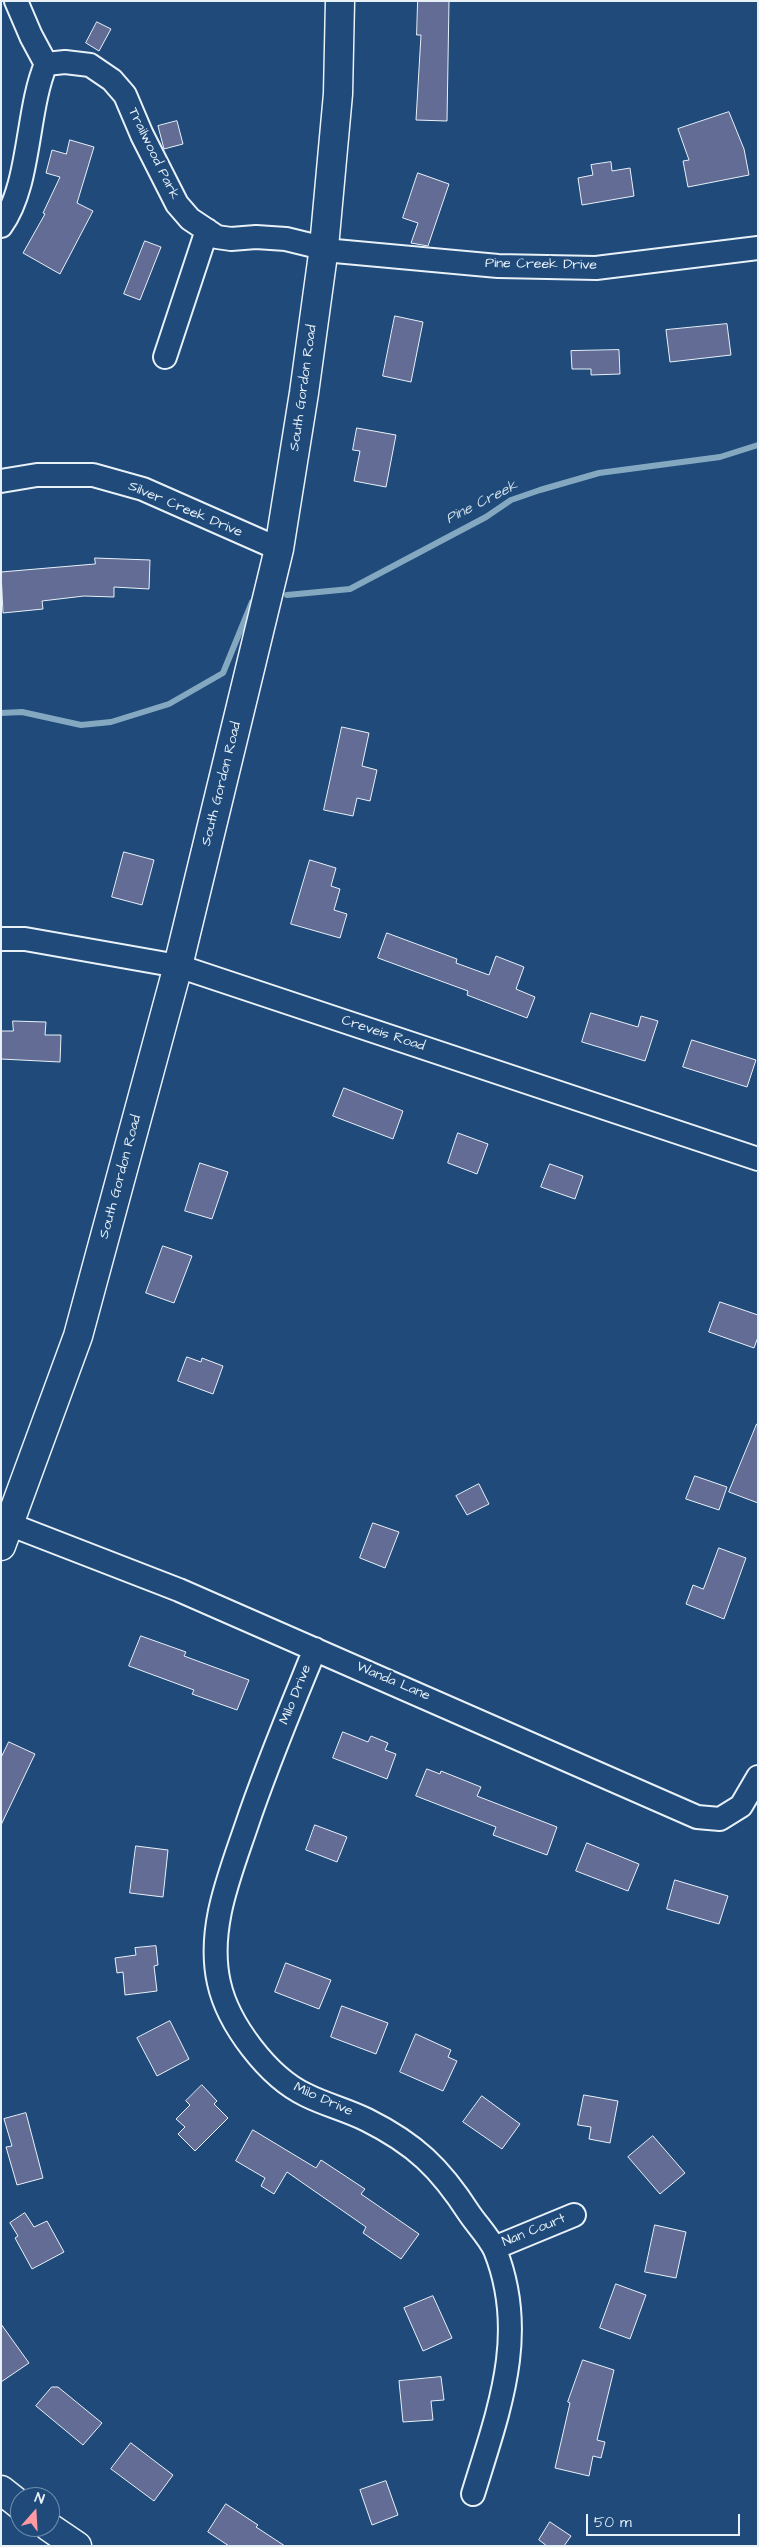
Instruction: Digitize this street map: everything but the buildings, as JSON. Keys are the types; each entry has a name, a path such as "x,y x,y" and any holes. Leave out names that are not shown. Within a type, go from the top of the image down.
{"street":[{"path":"1,226 6,219 18,189 38,83 46,64 31,36 16,1"},
{"name":"South Gordon Road","path":"4,1530 78,1336 178,966 279,549 304,393 324,247 338,94 340,1"},
{"name":"Trailwood Park","path":"46,64 65,62 90,65 112,80 125,95 169,192 190,219 206,230 217,237 231,239 256,237 286,239 324,247"},
{"path":"165,357 206,230"},
{"name":"Pine Creek Drive","path":"324,247 335,251 498,266 596,268 758,248"},
{"name":"Silver Creek Drive","path":"1,481 37,475 93,475 143,489 279,549"},
{"name":"Creveis Road","path":"1,939 25,939 178,966 758,1158"},
{"name":"Wanda Lane","path":"4,1530 180,1590 697,1817 720,1819 741,1806 758,1777"},
{"name":"Milo Drive","path":"314,1649 261,1782 227,1882 219,1911 216,1942 219,1983 232,2017 248,2042 280,2079 305,2095 368,2120 418,2150 449,2181 494,2248 511,2313 510,2344 503,2396 473,2494"},
{"name":"Nan Court","path":"494,2248 574,2215"},
{"path":"60,2534 77,2546"}],"waterway":[{"name":"Pine Creek","path":"287,595 350,589 486,517 511,500 540,490 599,473 720,457 758,445"},
{"name":"Pine Creek","path":"1,713 22,712 81,725 111,722 169,704 223,673 252,602"}]}
